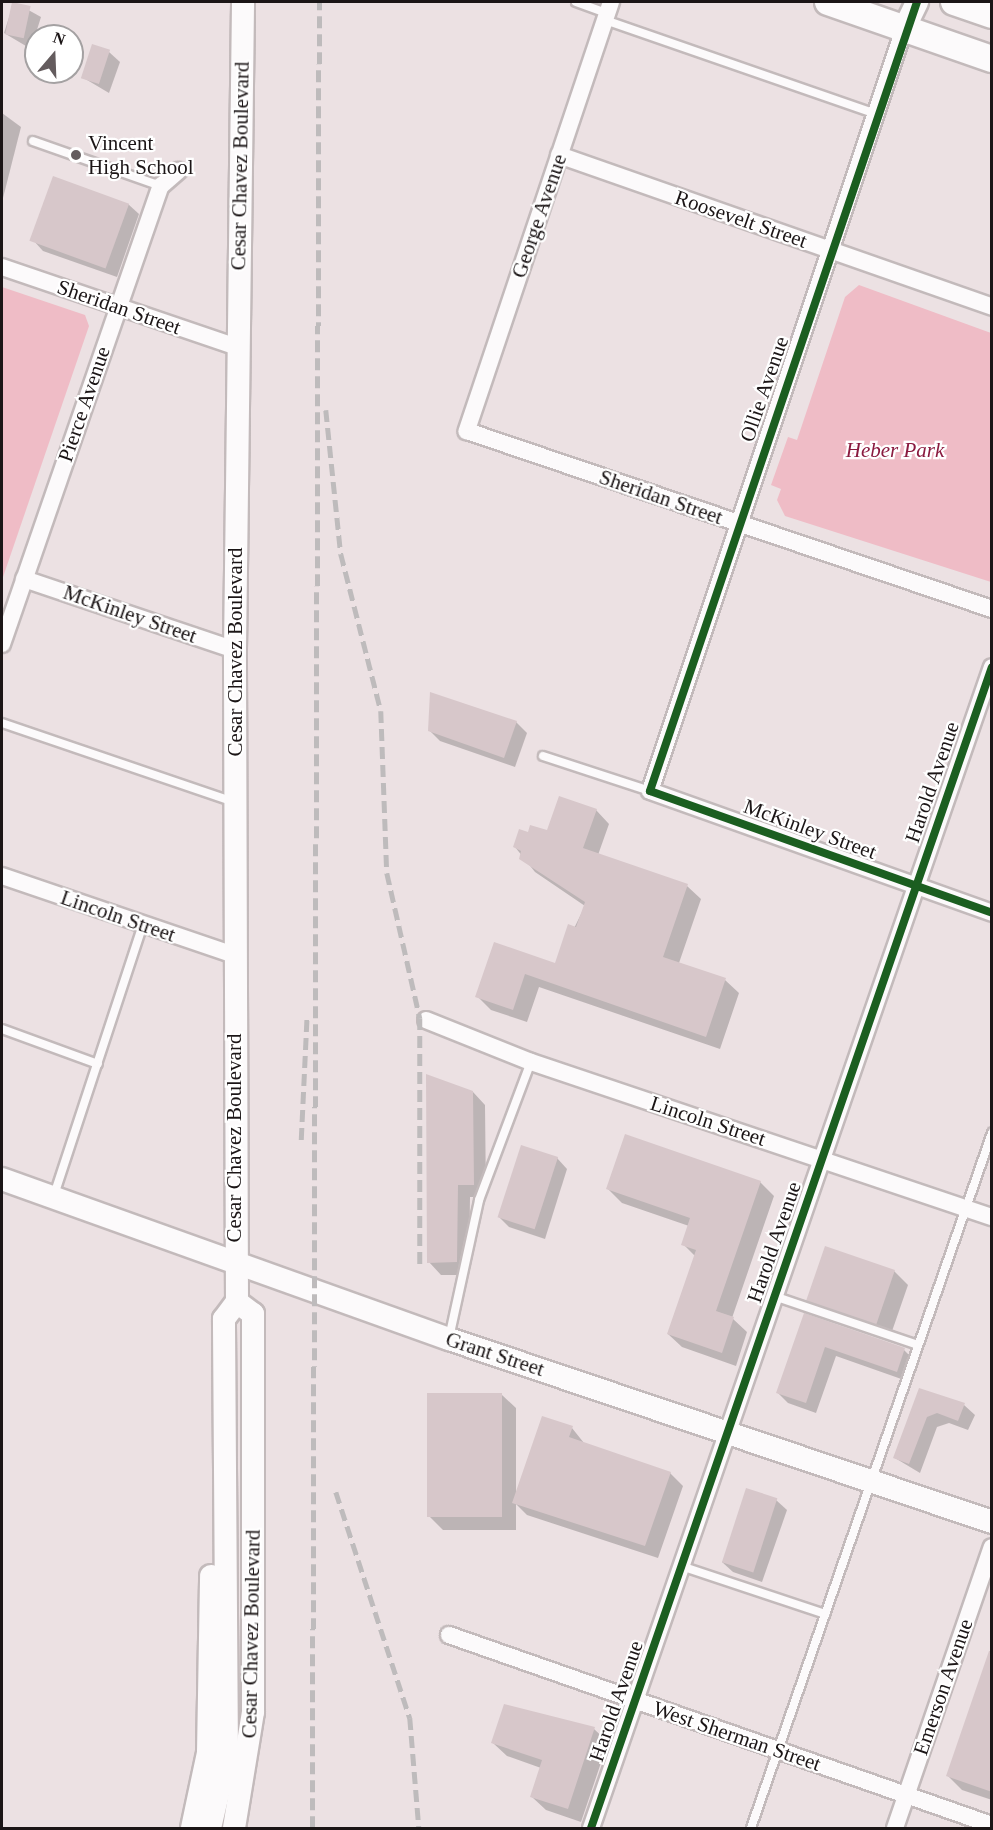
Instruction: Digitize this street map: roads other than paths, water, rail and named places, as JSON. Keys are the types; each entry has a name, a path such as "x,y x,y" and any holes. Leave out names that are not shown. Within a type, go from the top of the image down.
{"main road":[{"name":"Cesar Chavez Boulevard","path":"210,1828 227,1755 224,1319 237,1302 234,802 237,347 243,2"},
{"path":"828,2 992,59"},
{"name":"Ollie Avenue","path":"904,29 917,2"},
{"path":"954,2 992,15"},
{"name":"Grant Street","path":"2,1179 449,1339 992,1522"},
{"name":"Cesar Chavez Boulevard","path":"234,1828 253,1712 253,1314 237,1302"},
{"path":"192,1828 208,1753 211,1480 226,1455"}],"street":[{"name":"George Avenue","path":"467,430 607,11"},
{"name":"Ollie Avenue","path":"650,791 737,522 831,251 904,29"},
{"name":"Roosevelt Street","path":"559,155 992,307"},
{"name":"Pierce Avenue","path":"2,644 117,306 161,186 178,171"},
{"name":"Sheridan Street","path":"2,267 237,347"},
{"name":"Sheridan Street","path":"467,430 992,609"},
{"name":"McKinley Street","path":"24,579 235,650"},
{"name":"Harold Avenue","path":"591,1828 992,667"},
{"name":"McKinley Street","path":"650,791 992,913"},
{"name":"Lincoln Street","path":"2,876 234,955"},
{"name":"Lincoln Street","path":"426,1020 531,1062 992,1217"},
{"name":"Emerson Avenue","path":"894,1828 992,1546"},
{"name":"West Sherman Street","path":"449,1635 992,1825"}],"lane":[{"path":"576,2 607,11 876,114"},
{"path":"33,141 161,186"},
{"path":"2,723 234,802"},
{"path":"543,756 650,791"},
{"path":"53,1198 143,925"},
{"path":"2,1029 98,1064"},
{"path":"449,1339 479,1200 531,1062"},
{"path":"752,1828 992,1133"},
{"path":"774,1296 918,1345"},
{"path":"681,1566 825,1614"}],"railway":[{"path":"312,1828 319,2"},
{"path":"326,410 341,554 381,711 387,873 420,1018 420,1265"},
{"path":"301,1140 307,1015"},
{"path":"336,1492 410,1718 419,1828"}],"place":[{"name":"Vincent High School","path":"76,155"}],"park label":[{"name":"Heber Park","path":"895,450"}]}
